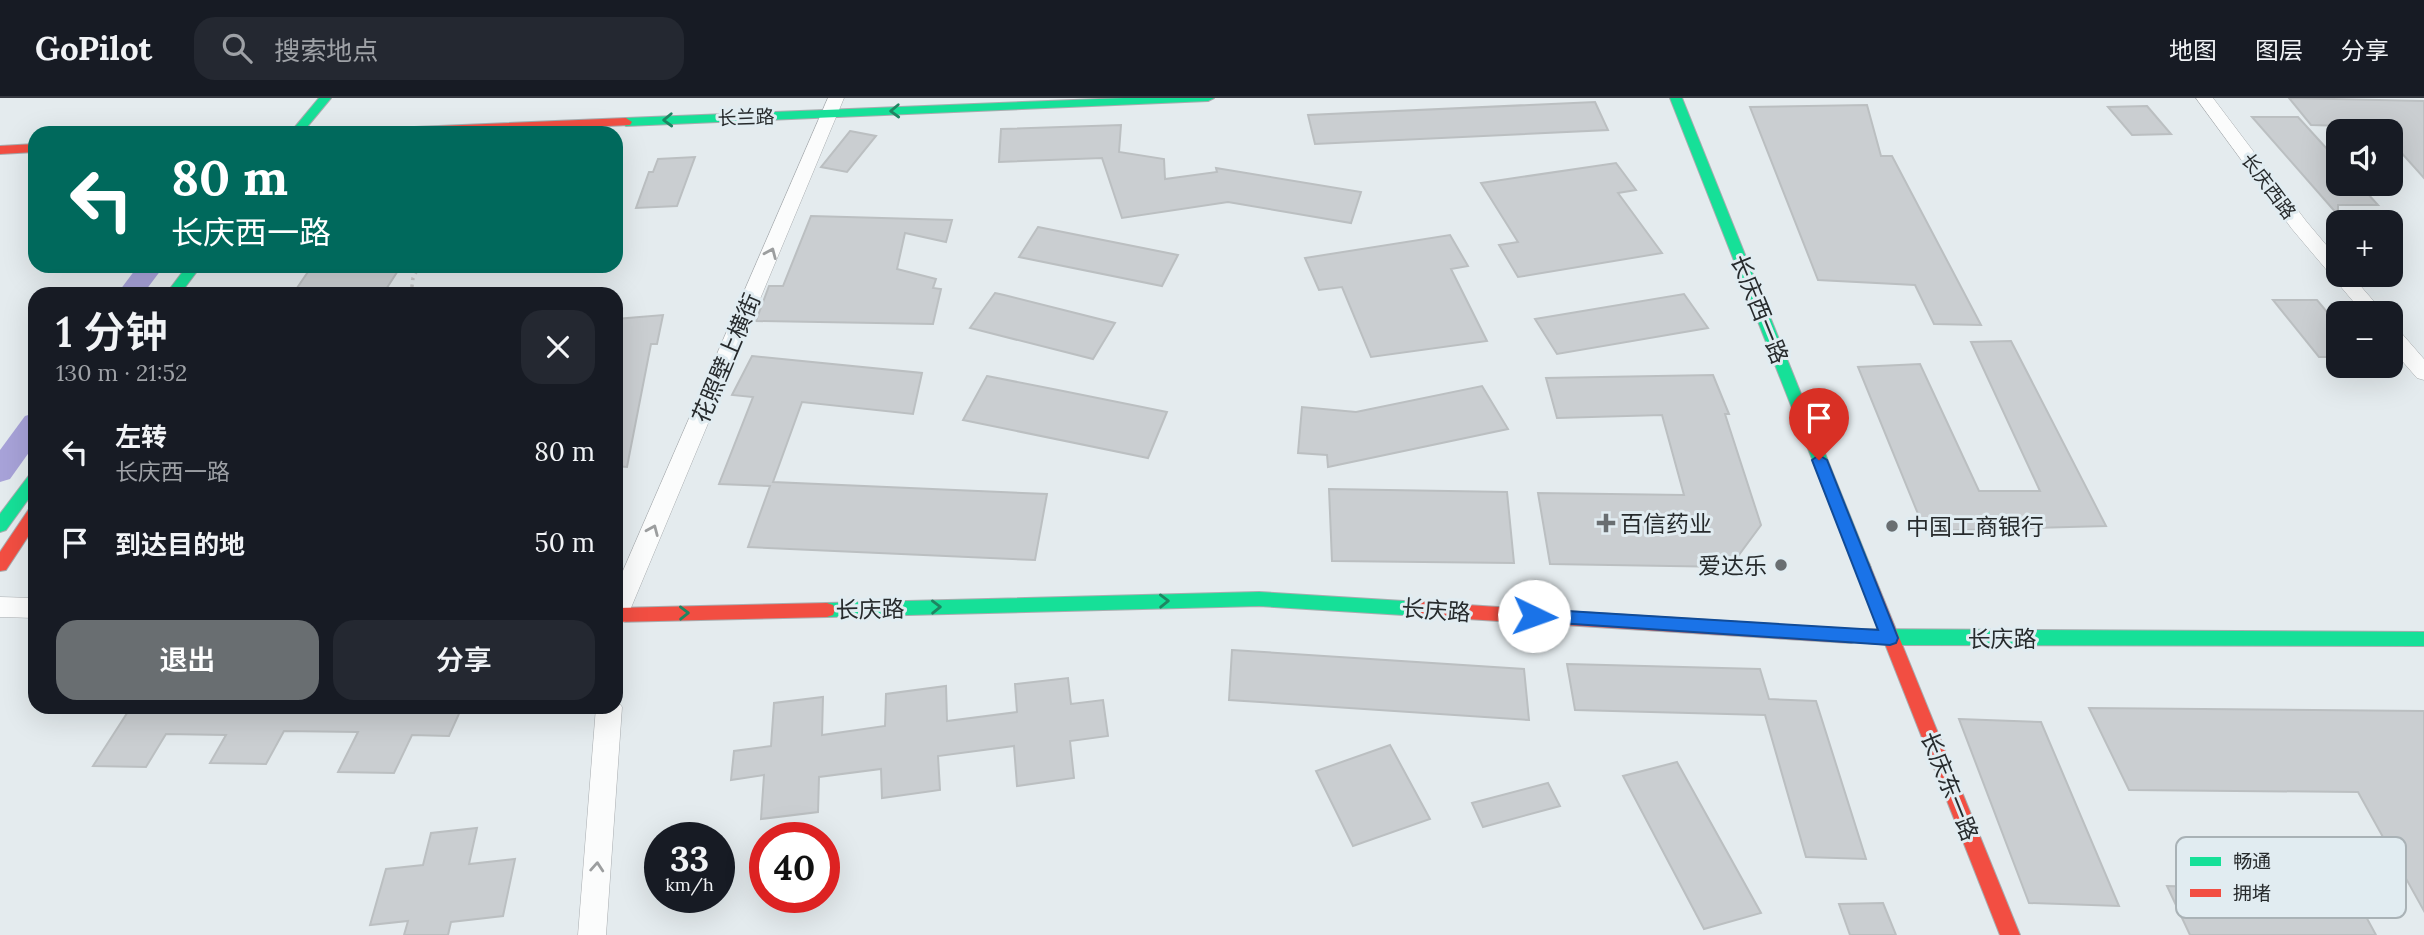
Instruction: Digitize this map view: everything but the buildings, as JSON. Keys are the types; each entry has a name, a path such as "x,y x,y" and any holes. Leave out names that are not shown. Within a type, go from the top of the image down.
{"street":[{"path":"302,126 325,98"},
{"path":"321,126 343,98"},
{"name":"长兰路","path":"488,126 833,106 1208,98"},
{"name":"长庆西一路","path":"1676,98 1890,638"},
{"name":"长庆西路","path":"2204,98 2326,257"},
{"name":"花照壁上横街","path":"623,600 833,106"},
{"path":"0,150 28,148"},
{"name":"长庆西路","path":"2351,287 2364,301"},
{"path":"2403,348 2424,373"},
{"path":"0,526 28,488"},
{"path":"0,565 28,523"},
{"name":"长庆路","path":"623,616 1259,599 1890,638 2424,639"},
{"path":"0,607 28,608"},
{"name":"长庆东一路","path":"1890,638 2010,935"},
{"path":"592,935 608,714"}],"waterway":[{"path":"135,287 146,273"},
{"path":"0,471 28,433"}],"traffic: fast":[{"path":"302,126 325,98"},
{"path":"626,122 1208,98"},
{"path":"1676,98 1863,568"},
{"path":"178,287 189,273"},
{"path":"0,526 28,488"},
{"path":"827,610 1259,599 1420,609"},
{"path":"1851,636 2424,639"}],"traffic: jam":[{"path":"532,126 626,122"},
{"path":"0,150 28,148"},
{"path":"0,565 28,523"},
{"path":"1863,568 2010,935"},
{"path":"1420,609 1851,636"},
{"path":"623,615 827,610"}],"place":[{"name":"百信药业","path":"1606,523"},
{"name":"中国工商银行","path":"1892,526"},
{"name":"爱达乐","path":"1781,565"}],"route":[{"path":"1534,616 1890,638 1819,460"}]}
